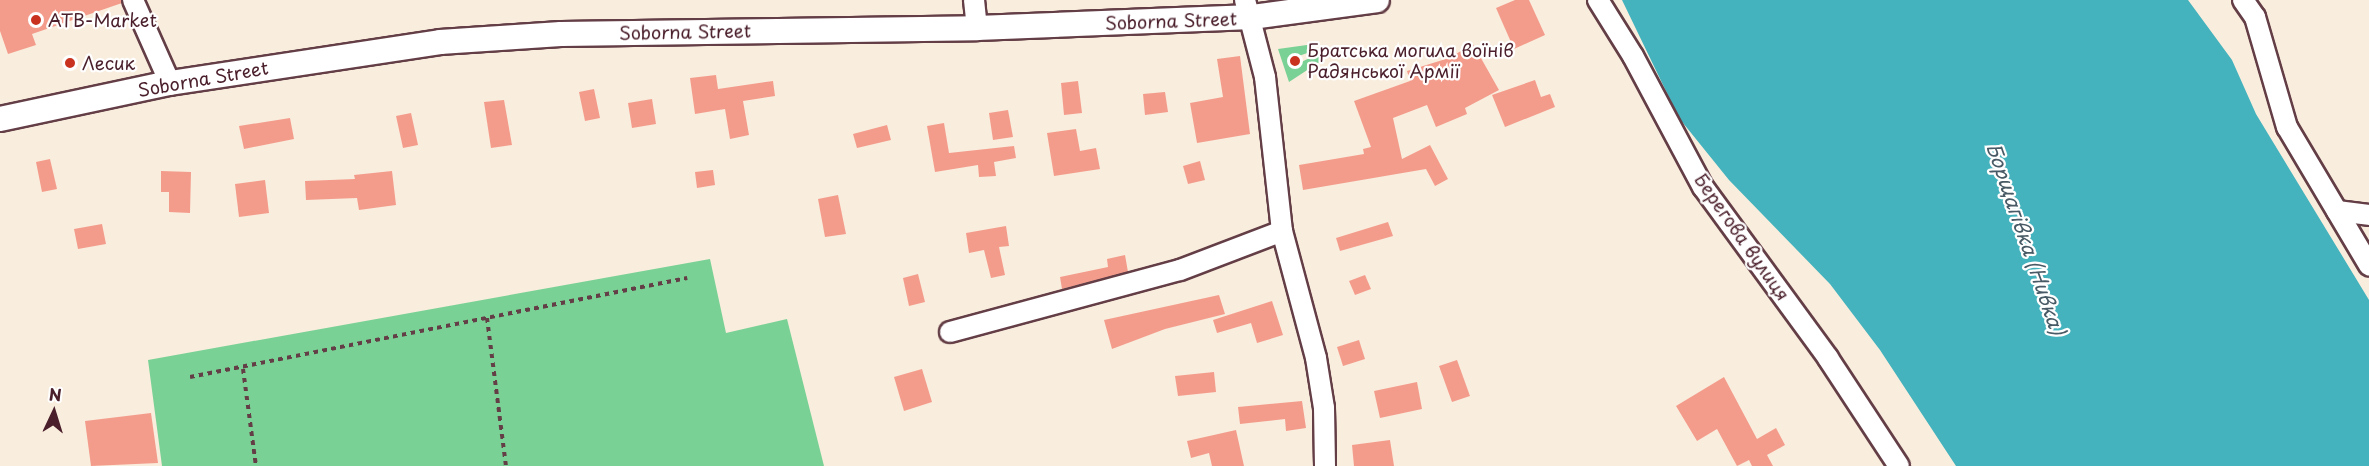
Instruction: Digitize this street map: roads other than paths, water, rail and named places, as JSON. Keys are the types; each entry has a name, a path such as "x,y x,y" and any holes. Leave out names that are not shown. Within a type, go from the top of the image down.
{"main road":[{"name":"Soborna Street","path":"0,119 170,83 440,42 561,34 977,28 1377,0"}],"street":[{"path":"133,0 170,83"},
{"path":"974,0 977,28"},
{"name":"Берегова вулиця","path":"1598,0 1633,56 1703,187 1828,358 1899,466"},
{"path":"2243,0 2254,17 2288,127 2369,265"},
{"path":"1249,9 1273,129 1282,231 1316,358 1324,408 1325,466"},
{"path":"2337,211 2369,215"},
{"path":"950,332 1180,270 1282,231"}],"water":[{"name":"Борщагівка (Нивка)","path":"1622,0 2188,0 2232,60 2256,114 2369,300 2369,466 1956,466 1880,350 1830,284 1729,180 1679,118"}],"place":[{"name":"ATB-Market","path":"36,20"},
{"name":"Братська могила воїнів Радянської Армії","path":"1295,61"},
{"name":"Лесик","path":"70,63"}]}
